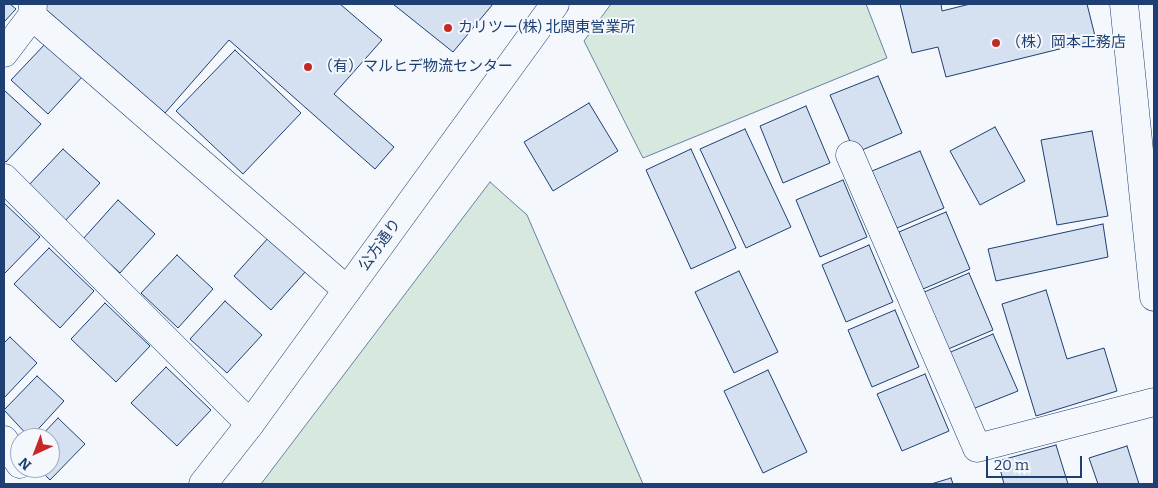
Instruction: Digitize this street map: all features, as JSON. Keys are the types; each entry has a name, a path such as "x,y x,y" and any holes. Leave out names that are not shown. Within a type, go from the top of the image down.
{"street":[{"name":"公方通り","path":"203,484 250,424 555,4"},
{"path":"1124,4 1154,297"},
{"path":"4,53 33,10 348,290"},
{"path":"850,155 977,448 1154,402"},
{"path":"4,178 250,424"}],"shaded area":[{"path":"611,4 866,4 887,58 643,158 584,41"},
{"path":"490,182 527,215 643,484 261,484"}],"building":[{"path":"4,4 10,4 16,9 4,22"},
{"name":"（有）マルヒデ物流センター","path":"44,4 340,4 382,40 334,94 394,147 375,169 229,40 165,113 42,6"},
{"name":"カリツー(株) 北関東営業所","path":"393,4 493,4 453,52"},
{"name":"（株）岡本工務店","path":"900,4 941,4 942,11 970,4 1087,4 1096,40 946,77 938,47 912,53"},
{"path":"47,42 83,76 48,114 11,80"},
{"path":"235,50 301,113 243,174 176,111"},
{"path":"878,76 902,133 855,153 830,95"},
{"path":"4,90 41,124 6,162 4,160"},
{"path":"589,103 618,151 553,191 524,142"},
{"path":"806,106 830,163 783,183 760,126"},
{"path":"995,127 1025,181 980,205 950,151"},
{"path":"745,129 791,227 746,248 700,149"},
{"path":"1092,131 1108,216 1057,225 1041,140"},
{"path":"63,149 100,183 65,221 27,187"},
{"path":"691,149 736,248 691,269 646,170"},
{"path":"920,151 944,208 897,228 872,171"},
{"path":"843,180 867,237 820,257 796,200"},
{"path":"118,200 155,234 120,273 83,239"},
{"path":"4,203 40,237 5,273 4,272"},
{"path":"946,212 970,269 923,289 899,232"},
{"path":"1103,224 1108,257 996,281 988,249"},
{"path":"269,237 306,271 271,310 234,276"},
{"path":"869,245 893,302 846,322 822,265"},
{"path":"49,248 94,291 60,328 14,284"},
{"path":"177,255 213,289 178,328 141,293"},
{"path":"739,271 778,352 734,373 695,292"},
{"path":"969,273 993,330 946,350 922,293"},
{"path":"1046,290 1067,359 1104,348 1117,391 1036,416 1002,304"},
{"path":"225,301 262,335 227,373 190,339"},
{"path":"105,303 150,346 116,382 71,339"},
{"path":"895,310 919,367 872,387 848,330"},
{"path":"993,334 1018,391 970,410 946,354"},
{"path":"10,337 37,363 4,398 4,343"},
{"path":"166,367 211,410 177,446 131,403"},
{"path":"768,370 807,452 763,473 724,391"},
{"path":"925,374 949,431 902,451 877,394"},
{"path":"37,376 64,401 39,428 21,428 4,410"},
{"path":"58,418 85,444 60,470 60,428 48,428"},
{"path":"1056,445 1068,484 1004,484 998,461"},
{"path":"1127,446 1139,484 1098,484 1089,458"},
{"path":"951,478 953,484 931,484"}],"place":[{"name":"カリツー(株) 北関東営業所","path":"448,28"},
{"name":"（株）岡本工務店","path":"996,43"},
{"name":"（有）マルヒデ物流センター","path":"308,67"}]}
